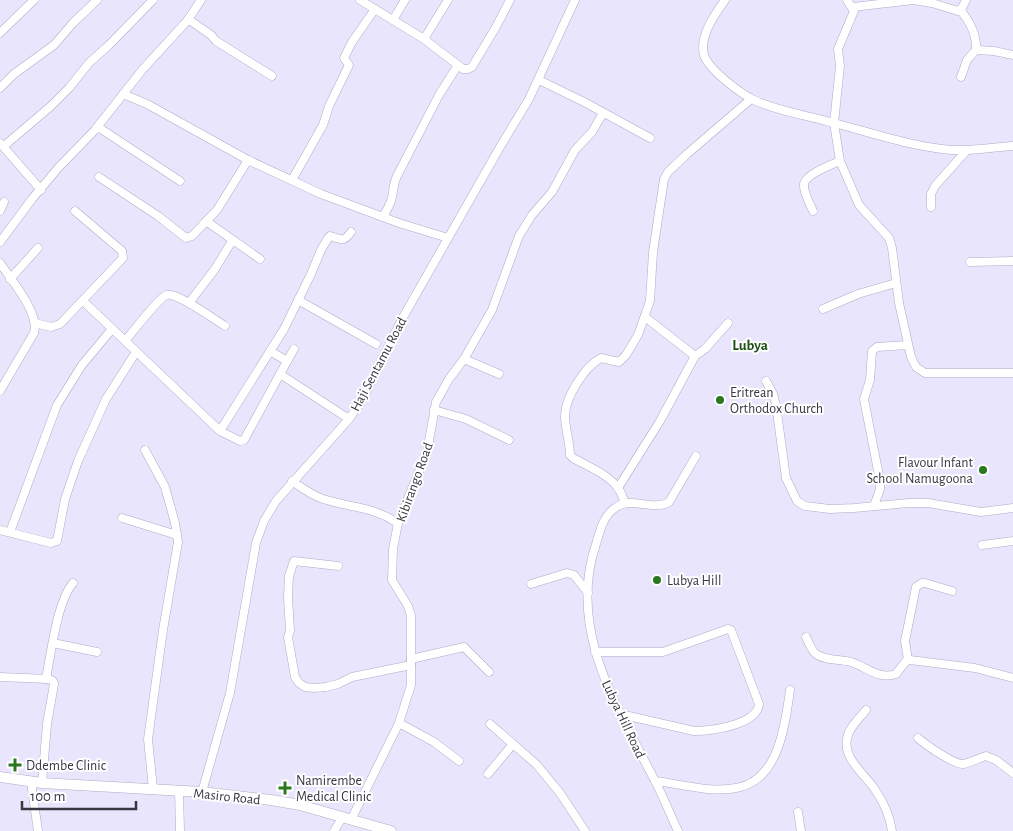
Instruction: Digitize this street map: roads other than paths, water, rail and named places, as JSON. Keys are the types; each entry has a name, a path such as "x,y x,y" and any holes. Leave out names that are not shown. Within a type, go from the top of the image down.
{"main road":[{"name":"Masiro Road","path":"0,777 42,783 202,792 300,805 391,831"}],"street":[{"path":"0,33 34,0"},
{"path":"0,88 14,74 54,45 97,0"},
{"path":"40,190 2,145 51,106 69,88 89,63 153,0"},
{"path":"0,242 59,167 98,127 143,69 188,19 201,0"},
{"path":"360,0 424,39 466,70 472,66 510,0"},
{"path":"393,20 405,0"},
{"path":"424,39 448,0"},
{"name":"Haji Sentamu Road","path":"202,792 230,692 259,534 268,512 292,482 349,419 362,400 402,319 539,80 576,0"},
{"path":"726,0 711,21 704,39 704,55 707,62 721,76 751,99 774,108 910,144 967,150 1013,146"},
{"path":"847,0 854,11 838,49 840,66 834,123 840,160 860,205 889,238 911,357 916,367 925,373 1013,373"},
{"path":"853,7 913,0 939,5 954,11 960,10 966,0"},
{"path":"292,180 323,125 329,106 349,66 344,58 352,42 375,9"},
{"path":"960,10 967,18 976,40 976,50 967,60 961,77"},
{"path":"188,19 224,47 272,76"},
{"path":"976,50 1013,55"},
{"path":"383,217 393,196 392,186 439,95 458,65"},
{"path":"539,80 650,138"},
{"path":"123,94 147,104 248,160 321,194 448,238"},
{"path":"696,456 670,502 660,505 625,503 618,488 600,473 571,457 565,413 573,390 581,377 598,359 605,358 616,362 621,361 632,346 645,317 650,301 653,252 664,180 668,172 751,99"},
{"name":"Kibirango Road","path":"334,831 347,819 399,723 411,685 411,616 408,606 392,580 393,549 398,523 431,439 434,410 442,391 464,359 492,310 519,236 532,215 552,192 575,150 592,132 603,113"},
{"path":"98,127 180,181"},
{"path":"930,207 931,194 935,186 967,150"},
{"path":"99,177 158,216 184,238 189,238 217,210 248,160"},
{"path":"813,211 804,188 804,183 814,173 840,160"},
{"path":"0,211 4,202"},
{"path":"36,323 45,327 56,326 83,302 121,260 123,255 122,251 75,211"},
{"path":"206,221 260,259"},
{"path":"220,430 284,329 328,238 330,236 340,240 345,239 351,232"},
{"path":"189,303 215,269 232,241"},
{"path":"10,278 38,248"},
{"path":"970,262 1013,261"},
{"path":"0,263 27,304 36,323 34,333 0,391"},
{"path":"823,309 858,294 896,283"},
{"path":"125,341 164,296 171,294 225,326"},
{"path":"298,300 376,344"},
{"path":"83,302 220,430 240,442 244,440 294,349"},
{"path":"645,317 695,356"},
{"path":"618,488 660,421 695,356 705,349 728,323"},
{"path":"10,532 57,405 82,365 112,329"},
{"path":"874,506 880,489 880,481 864,399 870,380 872,351 877,347 908,345"},
{"path":"270,351 287,361"},
{"path":"0,530 51,543 57,540 65,499 78,460 106,399 136,352"},
{"path":"464,359 499,374"},
{"path":"280,374 349,419"},
{"path":"766,381 776,405 786,478 797,500 805,506 836,509 928,503 981,512 1013,508"},
{"path":"434,410 466,419 509,440"},
{"path":"145,450 165,487 177,535 177,552 163,630 150,724 149,760 153,789"},
{"path":"292,482 322,498 370,509 398,523"},
{"name":"Lubya Hill Road","path":"625,503 612,510 601,527 589,570 589,616 595,652 620,714 655,781 678,831"},
{"path":"122,518 177,535"},
{"path":"982,545 1013,541"},
{"path":"338,566 294,561 289,576 290,631 288,637 295,678 299,683 305,687 326,687 464,647 489,672"},
{"path":"531,584 568,573 574,576 588,593"},
{"path":"46,679 52,643 66,595 73,583"},
{"path":"806,637 813,651 824,658 852,662 866,670 882,675 896,674 908,660 905,641 916,587 925,583 952,591"},
{"path":"595,652 663,652 728,629 731,630 759,704 756,712 743,720 725,728 706,731 694,731 620,714"},
{"path":"52,643 97,652"},
{"path":"908,660 974,668 1013,678"},
{"path":"0,677 46,679 51,680 54,684 47,724 42,783"},
{"path":"655,781 715,789 736,788 754,782 771,762 779,744 785,725 790,690"},
{"path":"866,710 848,732 846,739 847,748 851,759 883,802 892,831"},
{"path":"399,723 434,742 459,761"},
{"path":"490,724 536,764 560,793 585,831"},
{"path":"918,738 950,759 962,764 986,756 996,760 1013,772"},
{"path":"488,774 513,744"},
{"path":"31,782 38,831"},
{"path":"179,791 180,831"},
{"path":"798,812 801,831"}],"place":[{"name":"Eritrean Orthodox Church","path":"720,400"},
{"name":"Flavour Infant School Namugoona","path":"983,470"},
{"name":"Lubya Hill","path":"657,580"},
{"name":"Ddembe Clinic","path":"15,765"},
{"name":"Namirembe Medical Clinic","path":"285,788"}],"district":[{"name":"Lubya","path":"750,345"}]}
